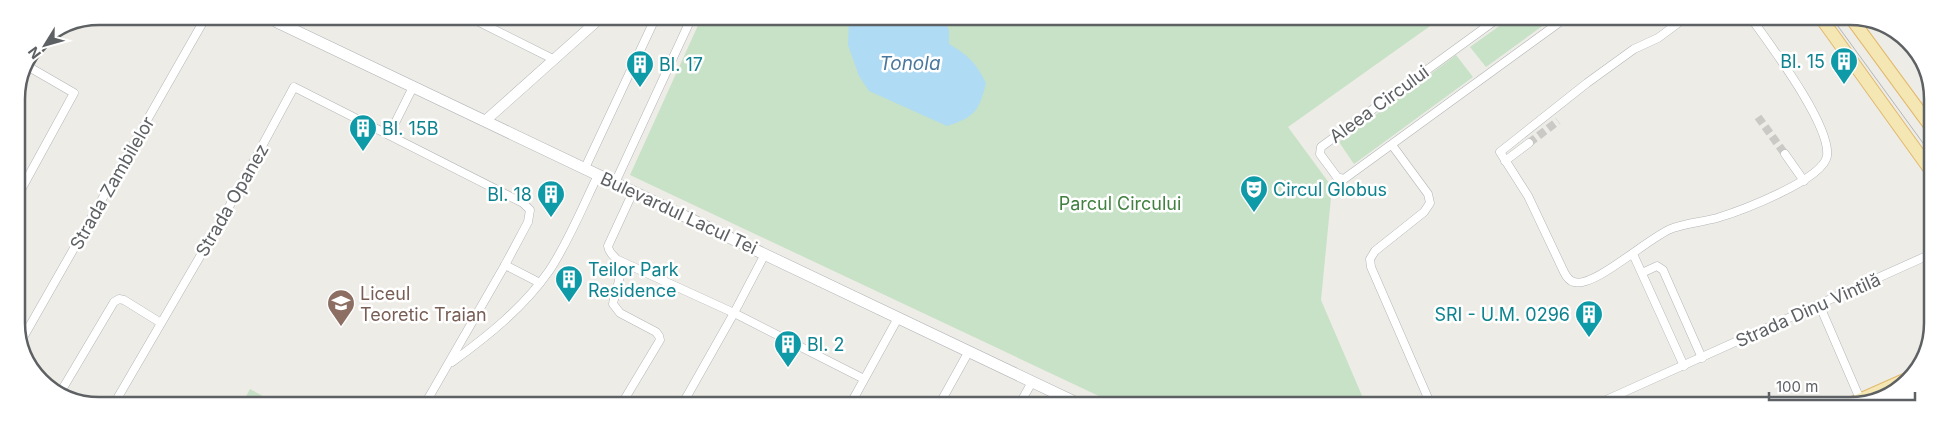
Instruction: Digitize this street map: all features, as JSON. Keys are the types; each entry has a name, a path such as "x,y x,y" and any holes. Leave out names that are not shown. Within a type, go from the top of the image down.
{"main road":[{"name":"Bulevardul Lacul Tei","path":"283,25 1064,397"},
{"path":"1826,25 1924,161"},
{"path":"1856,25 1924,118"}],"street":[{"name":"Strada Zambilelor","path":"26,333 201,25"},
{"path":"485,25 553,60"},
{"path":"484,121 592,25"},
{"path":"585,168 652,25"},
{"path":"615,183 688,25"},
{"name":"Aleea Circului","path":"1488,25 1321,147 1319,150 1320,154 1336,177 1344,179 1556,25"},
{"path":"1676,25 1658,38 1634,49 1580,88 1500,152 1528,196 1564,272 1575,283 1582,282 1610,268 1672,228 1717,218 1765,200 1804,181 1825,163 1826,147 1809,104 1756,25"},
{"path":"25,182 74,93 32,69"},
{"name":"Strada Opanez","path":"118,397 230,205 294,87 523,203 530,210 528,222 505,265"},
{"path":"389,135 413,87"},
{"path":"1505,162 1529,143"},
{"path":"1392,145 1428,194 1430,203 1424,212 1375,251 1370,259 1371,267 1428,397"},
{"path":"1785,154 1804,181"},
{"path":"448,364 500,324 540,284 560,253 598,175"},
{"path":"633,192 608,246 610,254 618,260 734,313 864,379"},
{"path":"687,397 765,254"},
{"path":"1633,254 1684,366"},
{"name":"Strada Dinu Vintilă","path":"1613,397 1924,257"},
{"path":"618,260 620,277 613,304 616,309 656,332 660,340 626,397"},
{"path":"429,397 505,265 540,284"},
{"path":"1642,273 1657,266 1663,270 1702,358"},
{"path":"63,387 114,302 119,299 124,300 161,323"},
{"path":"1819,304 1859,396"},
{"path":"854,397 898,318"},
{"path":"944,397 969,352"},
{"path":"1024,397 1032,382"}],"green space":[{"name":"Parcul Circului","path":"698,25 1432,25 1288,127 1332,187 1321,300 1363,397 1101,397 630,175"},
{"path":"1501,25 1544,25 1486,67 1470,47"},
{"path":"1456,55 1473,77 1354,164 1339,142"},
{"path":"250,389 264,397 246,397"}],"water":[{"name":"Tonola","path":"849,25 946,25 949,30 949,44 971,60 986,83 978,107 970,116 947,126 869,91 859,76 848,45"}],"tunnel":[{"path":"1758,117 1785,154"},
{"path":"1529,143 1558,121"}],"tram line":[{"path":"1837,25 1924,144"}],"place":[{"name":"Bl. 15","path":"1844,85"},
{"name":"Bl. 17","path":"640,88"},
{"name":"Bl. 15B","path":"363,152"},
{"name":"Circul Globus","path":"1254,213"},
{"name":"Bl. 18","path":"551,218"},
{"name":"Teilor Park Residence","path":"569,303"},
{"name":"Liceul Teoretic Traian","path":"341,327"},
{"name":"SRI - U.M. 0296","path":"1589,338"},
{"name":"Bl. 2","path":"788,368"}]}
